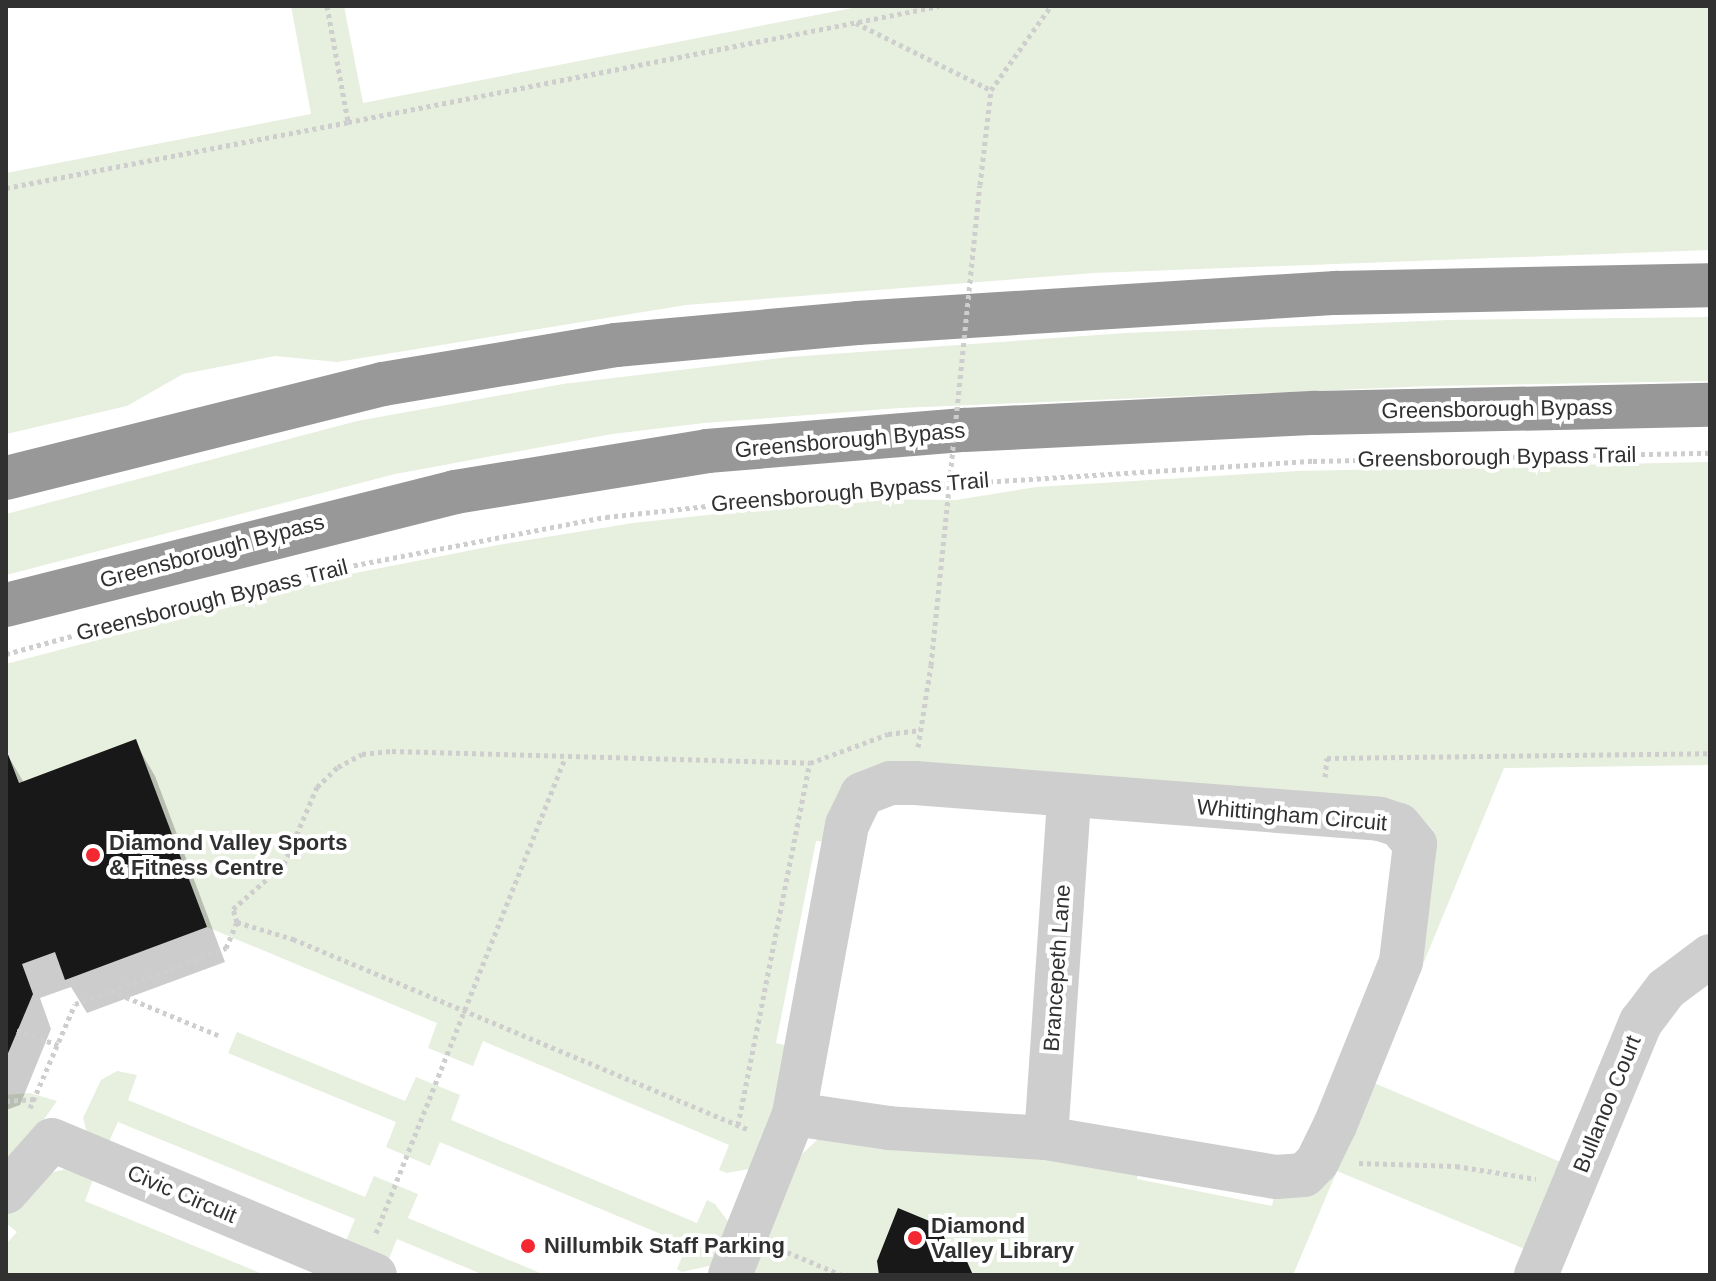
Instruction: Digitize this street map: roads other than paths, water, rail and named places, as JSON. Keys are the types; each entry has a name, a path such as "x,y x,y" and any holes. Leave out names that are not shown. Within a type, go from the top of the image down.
{"highway":[{"path":"6,478 383,384 616,345 873,321 1290,295 1710,285"},
{"name":"Greensborough Bypass","path":"6,605 455,492 707,451 964,430 1300,413 1710,405"}],"street":[{"name":"Whittingham Circuit","path":"730,1275 790,1129 853,804 875,786 915,783 1069,799 1321,815 1399,825 1415,844 1416,865 1401,962 1319,1158 1304,1175 1286,1178 1046,1138"},
{"name":"Brancepeth Lane","path":"1046,1138 1069,799"},
{"name":"Bullanoo Court","path":"1536,1275 1641,1022 1666,989 1710,956"},
{"path":"790,1129 889,1128 1046,1138"},
{"name":"Civic Circuit","path":"6,1192 52,1140 368,1272"}],"place":[{"name":"Diamond Valley Sports & Fitness Centre","path":"93,855"},
{"name":"Diamond Valley Library","path":"915,1238"},
{"name":"Nillumbik Staff Parking","path":"528,1246"}]}
